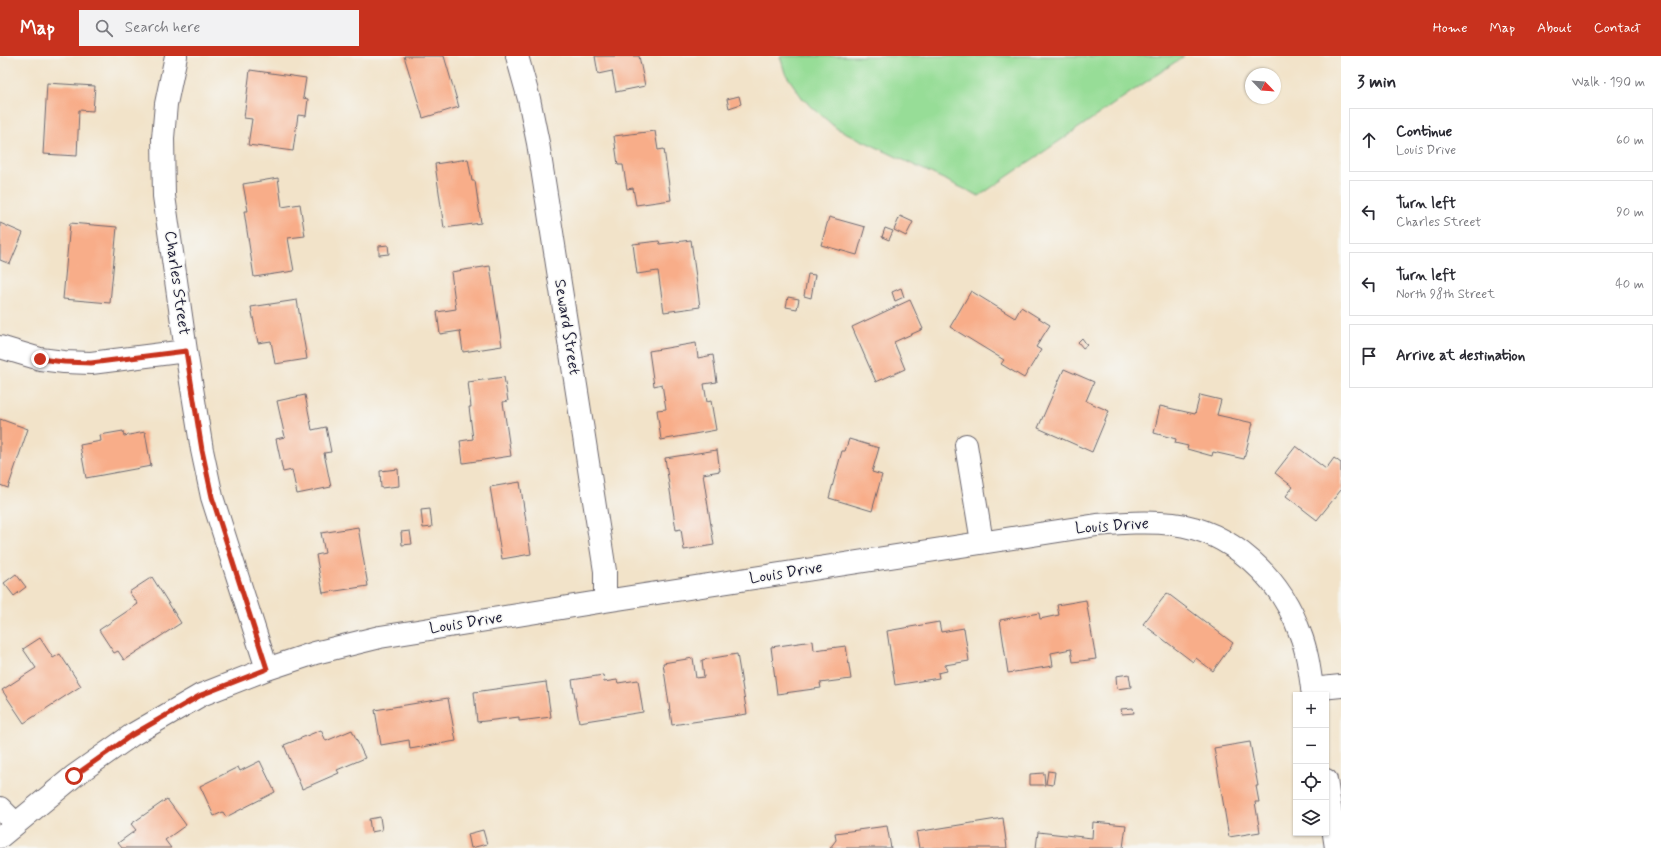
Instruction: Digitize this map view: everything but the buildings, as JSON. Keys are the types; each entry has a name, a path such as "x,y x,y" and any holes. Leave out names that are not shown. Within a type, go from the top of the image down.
{"street":[{"name":"Charles Street","path":"176,56 166,104 163,138 164,196 186,351 202,450 212,497 267,669"},
{"name":"Seward Street","path":"517,56 529,99 539,150 605,571 605,601"},
{"path":"0,347 40,359 91,363 186,351"},
{"path":"966,445 982,542"},
{"name":"Louis Drive","path":"7,830 74,776 132,735 201,695 315,652 380,637 1097,525 1133,522 1173,524 1211,535 1242,552 1268,576 1292,613 1301,633 1307,656 1313,692 1341,686"},
{"path":"1329,800 1336,848"},
{"path":"0,808 7,830"}],"green space":[{"path":"780,56 1184,56 979,196 836,128 803,99 785,73"}],"route":[{"path":"40,359 91,363 186,351 202,450 212,497 228,551 267,669 201,695 132,735 74,776"}]}
